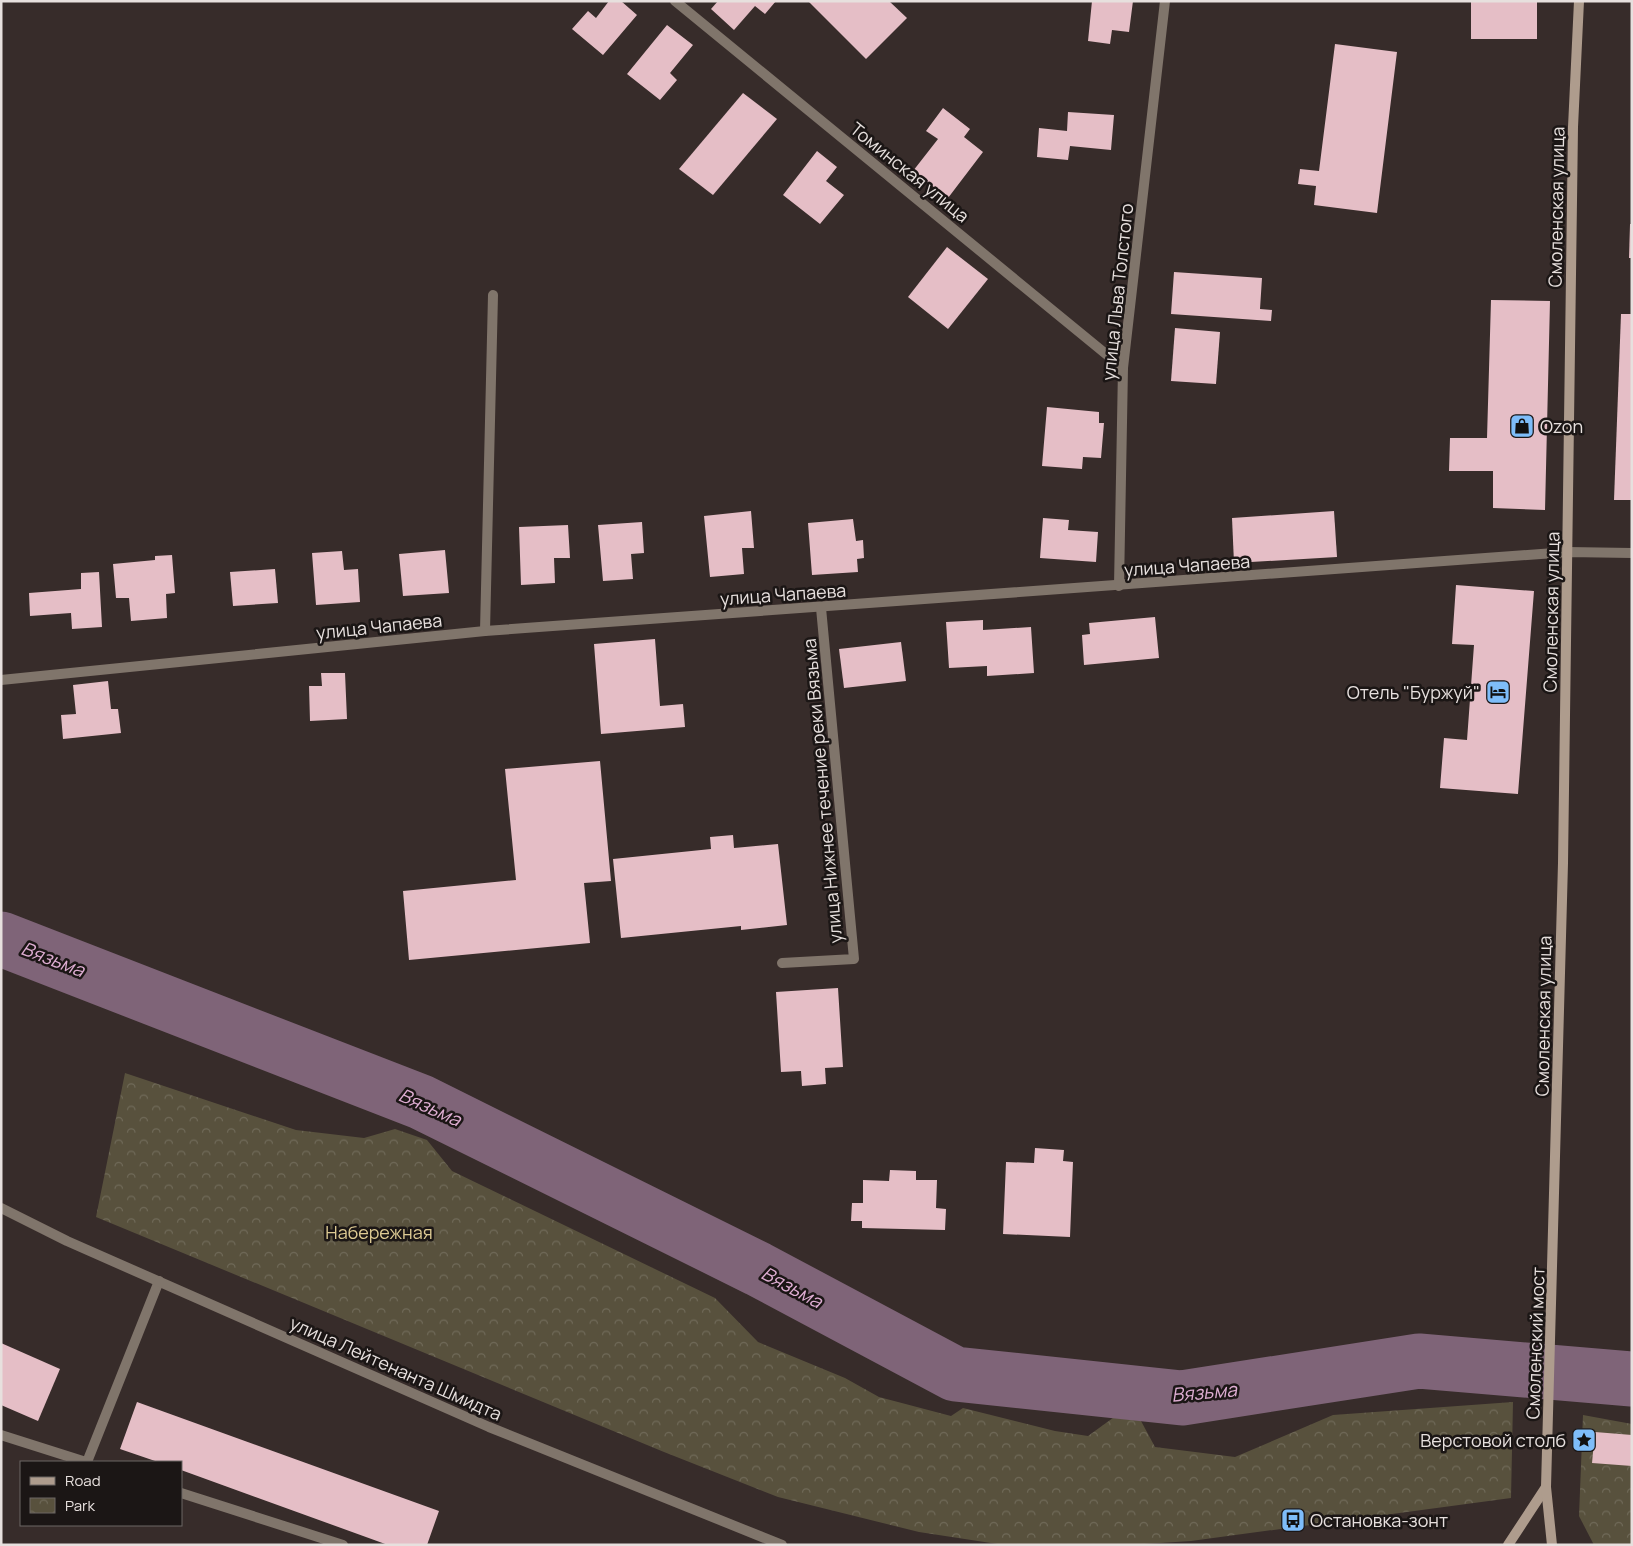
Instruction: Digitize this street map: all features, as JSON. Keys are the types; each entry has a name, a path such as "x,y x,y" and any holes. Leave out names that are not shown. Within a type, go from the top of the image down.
{"main road":[{"name":"Смоленская улица","path":"1554,1222 1563,863 1573,127 1579,1"},
{"name":"Смоленский мост","path":"1546,1486 1554,1222"},
{"path":"1508,1545 1546,1486"},
{"path":"1546,1486 1552,1545"}],"street":[{"name":"Томинская улица","path":"675,1 1123,368"},
{"name":"улица Льва Толстого","path":"1119,586 1123,368 1165,1"},
{"path":"485,632 494,295"},
{"name":"улица Чапаева","path":"1,680 485,632 1568,552 1632,553"},
{"name":"улица Нижнее течение реки Вязьма","path":"782,963 854,959 821,608"},
{"name":"улица Лейтенанта Шмидта","path":"1,1208 67,1241 490,1427 782,1545"},
{"path":"86,1461 159,1281"},
{"path":"1,1435 83,1461"},
{"path":"182,1493 343,1545"}],"green space":[{"name":"Набережная","path":"125,1073 296,1130 364,1138 395,1129 427,1140 452,1171 715,1298 758,1342 845,1378 879,1397 951,1416 963,1408 1055,1431 1088,1436 1117,1415 1141,1421 1155,1447 1235,1457 1333,1415 1513,1402 1511,1498 1191,1541 1129,1545 1004,1545 919,1532 778,1497 664,1452 96,1217"},
{"path":"1583,1415 1632,1424 1632,1545 1594,1545 1579,1516"}],"building":[{"path":"609,1 621,1 637,15 603,55 572,29 588,11 596,18"},
{"path":"718,1 776,1 765,14 755,6 734,30 711,9"},
{"path":"808,1 889,1 907,18 866,59"},
{"path":"1092,1 1133,1 1129,32 1112,30 1110,44 1088,41"},
{"path":"1471,1 1537,1 1537,39 1471,39"},
{"path":"667,25 693,45 670,73 677,80 660,100 627,74"},
{"path":"1335,44 1397,52 1377,213 1314,205 1316,186 1298,184 1300,169 1319,171"},
{"path":"743,93 777,119 713,195 679,169"},
{"path":"943,108 970,129 964,137 983,152 948,198 913,171 938,139 926,131"},
{"path":"1068,112 1114,115 1111,150 1070,146 1068,160 1037,157 1039,128 1067,131"},
{"path":"817,151 837,167 826,181 844,195 820,224 783,195"},
{"path":"1630,224 1632,224 1632,258 1629,258"},
{"path":"947,247 988,279 948,329 908,297"},
{"path":"1174,272 1262,278 1260,309 1272,310 1271,321 1171,314"},
{"path":"1491,300 1550,301 1545,510 1493,508 1493,471 1449,471 1450,438 1487,438"},
{"path":"1621,314 1632,314 1632,500 1614,500"},
{"path":"1175,328 1220,332 1216,384 1171,381"},
{"path":"1047,407 1099,412 1099,423 1104,423 1101,458 1083,457 1082,469 1042,466"},
{"path":"751,511 754,548 742,548 744,574 710,577 704,516"},
{"path":"1334,511 1337,557 1234,563 1232,518"},
{"path":"1043,518 1069,520 1068,530 1098,532 1096,562 1040,558"},
{"path":"853,519 856,541 863,540 864,558 857,559 858,572 812,575 808,523"},
{"path":"642,522 644,553 631,554 633,579 603,581 598,525"},
{"path":"568,525 570,558 554,558 555,583 521,585 519,527"},
{"path":"445,550 449,593 403,596 399,554"},
{"path":"342,551 344,570 358,569 360,602 316,605 312,553"},
{"path":"172,555 175,593 166,594 167,618 131,621 129,598 116,598 113,564 155,560 155,556"},
{"path":"275,569 278,603 233,606 230,572"},
{"path":"99,572 102,627 72,629 71,613 30,616 29,593 81,589 81,573"},
{"name":"Отель \"Буржуй\"","path":"1456,585 1534,591 1518,794 1440,788 1444,738 1467,740 1474,645 1452,644"},
{"path":"1155,617 1159,658 1084,665 1082,635 1090,634 1089,623"},
{"path":"983,620 983,630 1031,627 1034,673 987,676 987,666 949,668 946,622"},
{"path":"655,639 660,706 683,704 685,727 601,734 594,644"},
{"path":"901,642 906,681 844,688 839,649"},
{"path":"321,673 345,673 347,719 310,721 309,686 322,686"},
{"path":"108,681 111,709 118,709 121,733 63,739 61,715 76,714 73,685"},
{"path":"600,761 611,881 584,883 590,943 409,960 403,891 516,880 505,769"},
{"path":"733,835 734,848 778,844 787,925 741,930 741,926 621,938 613,859 711,849 710,837"},
{"path":"838,988 843,1067 825,1068 826,1084 802,1086 801,1071 781,1072 776,992"},
{"path":"1035,1148 1064,1150 1063,1161 1073,1162 1070,1237 1003,1234 1006,1162 1034,1163"},
{"path":"890,1170 916,1171 916,1180 937,1180 936,1208 946,1209 945,1230 862,1228 862,1221 851,1221 852,1203 863,1203 863,1180 889,1181"},
{"path":"1,1343 60,1369 38,1421 1,1405"},
{"path":"137,1402 439,1511 427,1545 388,1545 182,1470 182,1461 155,1461 120,1449"},
{"path":"1595,1432 1632,1435 1632,1466 1592,1463"}],"waterway":[{"name":"Вязьма","path":"1,939 421,1102 758,1269 955,1374 1182,1398 1419,1361 1632,1379"}],"place":[{"name":"Ozon","path":"1522,426"},
{"name":"Отель \"Буржуй\"","path":"1498,692"},
{"name":"Верстовой столб","path":"1584,1440"},
{"name":"Остановка-зонт","path":"1293,1520"}]}
